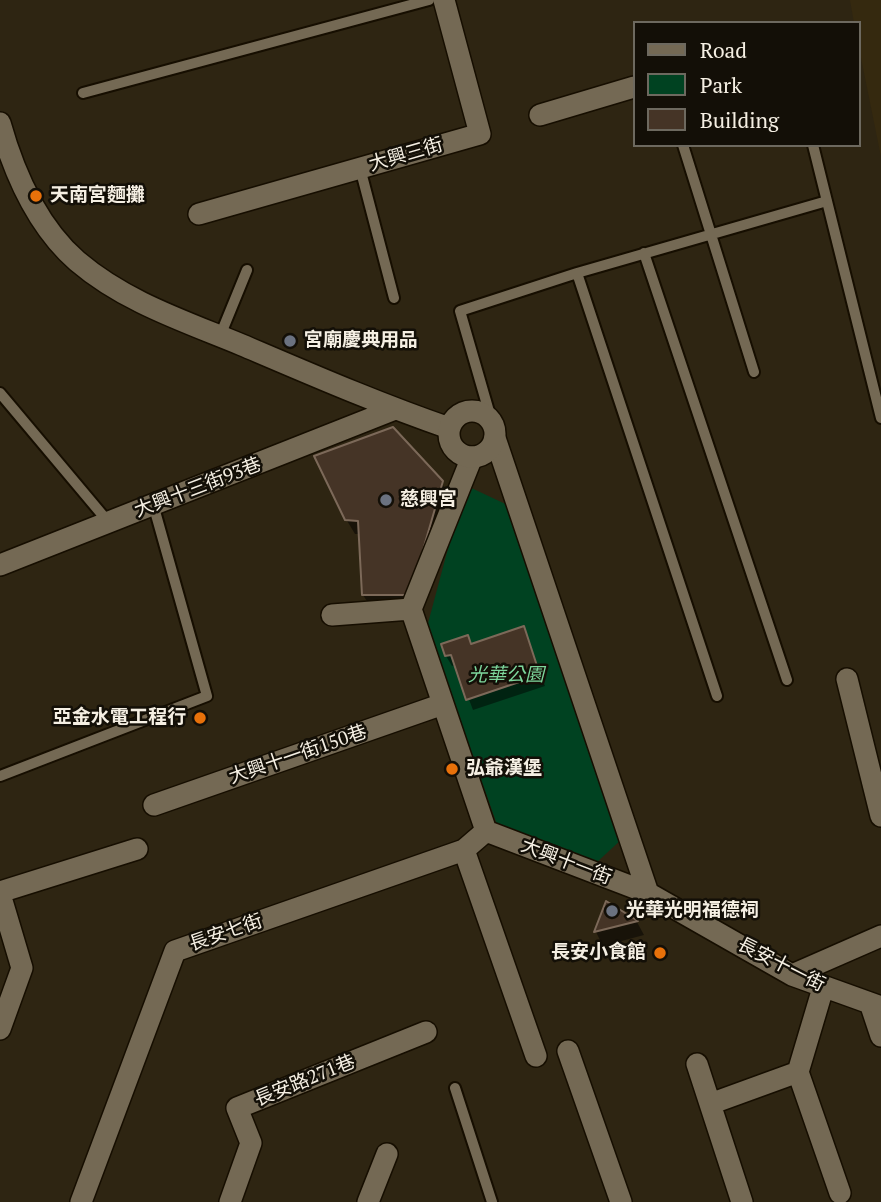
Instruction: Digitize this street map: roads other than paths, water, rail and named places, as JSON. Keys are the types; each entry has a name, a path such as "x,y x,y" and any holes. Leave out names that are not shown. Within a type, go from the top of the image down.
{"street":[{"name":"大興三街","path":"199,214 480,134 443,0"},
{"path":"540,115 632,88"},
{"path":"0,123 4,151 31,206 75,259 107,284 155,311 395,410 449,428"},
{"name":"大興十三街93巷","path":"0,565 395,410"},
{"path":"465,411 484,414 494,430 486,453 472,457 462,455 452,446 449,428 452,421 465,411"},
{"name":"大興十一街","path":"494,430 648,893"},
{"path":"472,457 411,608 486,831"},
{"path":"332,615 411,608"},
{"path":"848,679 881,816"},
{"name":"大興十一街150巷","path":"154,805 443,704"},
{"name":"大興十一街","path":"486,831 648,893"},
{"name":"長安七街","path":"81,1202 175,951 464,850 486,831"},
{"path":"0,1030 22,968 0,893 137,849"},
{"path":"464,850 536,1056"},
{"name":"長安十一街","path":"648,893 792,975 875,1005"},
{"path":"792,975 881,936"},
{"path":"823,988 798,1072 839,1193"},
{"path":"875,1005 881,1036"},
{"name":"長安路271巷","path":"230,1202 251,1143 237,1108 426,1032"},
{"path":"568,1051 621,1202"},
{"path":"697,1064 742,1202"},
{"path":"710,1104 798,1072"},
{"path":"368,1202 387,1154"}],"lane":[{"path":"83,93 429,0"},
{"path":"684,147 754,372"},
{"path":"814,147 881,418"},
{"path":"360,168 394,298"},
{"path":"494,430 460,312 577,273 827,201"},
{"path":"644,253 787,680"},
{"path":"219,336 247,270"},
{"path":"577,273 717,696"},
{"path":"0,393 110,524"},
{"path":"0,776 207,696 153,505"},
{"path":"455,1088 492,1202"}],"place":[{"name":"天南宮麵攤","path":"36,196"},
{"name":"宮廟慶典用品","path":"290,341"},
{"name":"慈興宮","path":"386,500"},
{"name":"亞金水電工程行","path":"200,718"},
{"name":"弘爺漢堡","path":"452,769"},
{"name":"光華光明福德祠","path":"612,911"},
{"name":"長安小食館","path":"660,953"}],"park label":[{"name":"光華公園","path":"506,676"}]}
